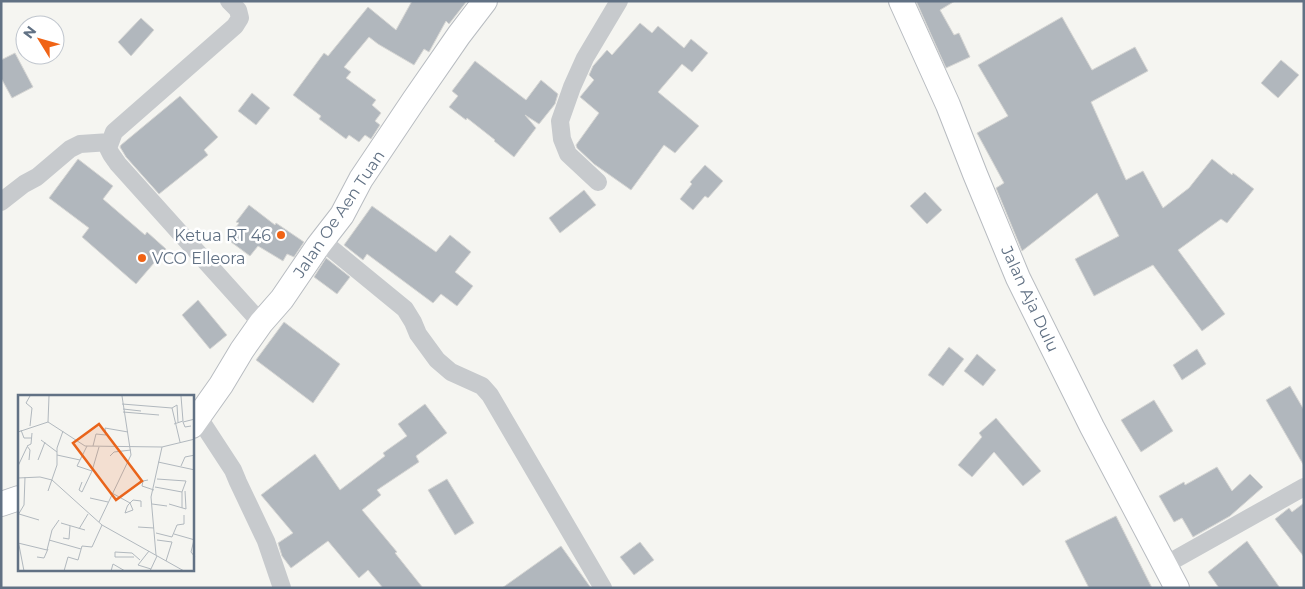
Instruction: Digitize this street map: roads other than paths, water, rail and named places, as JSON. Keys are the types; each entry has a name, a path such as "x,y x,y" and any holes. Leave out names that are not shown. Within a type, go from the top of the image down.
{"street":[{"path":"230,1 238,10 240,18 235,26 114,132 108,148 118,164 261,323"},
{"name":"Jalan Oe Aen Tuan","path":"196,422 261,323 282,299 342,215 361,179 459,35 485,1"},
{"path":"598,182 568,154 562,140 560,121 585,58 620,1"},
{"name":"Jalan Aja Dulu","path":"901,1 948,105 1018,278 1092,426 1177,588"},
{"path":"1,202 24,184 37,177 70,149 80,144 110,142"},
{"path":"322,241 405,309 418,334 437,360 451,372 482,386 490,395 603,588"},
{"path":"196,422 233,470 266,541 282,588"},
{"path":"1165,565 1304,487"},
{"path":"1,504 18,498"}],"place":[{"name":"Ketua RT 46","path":"281,235"},
{"name":"VCO Elleora","path":"142,258"}]}
